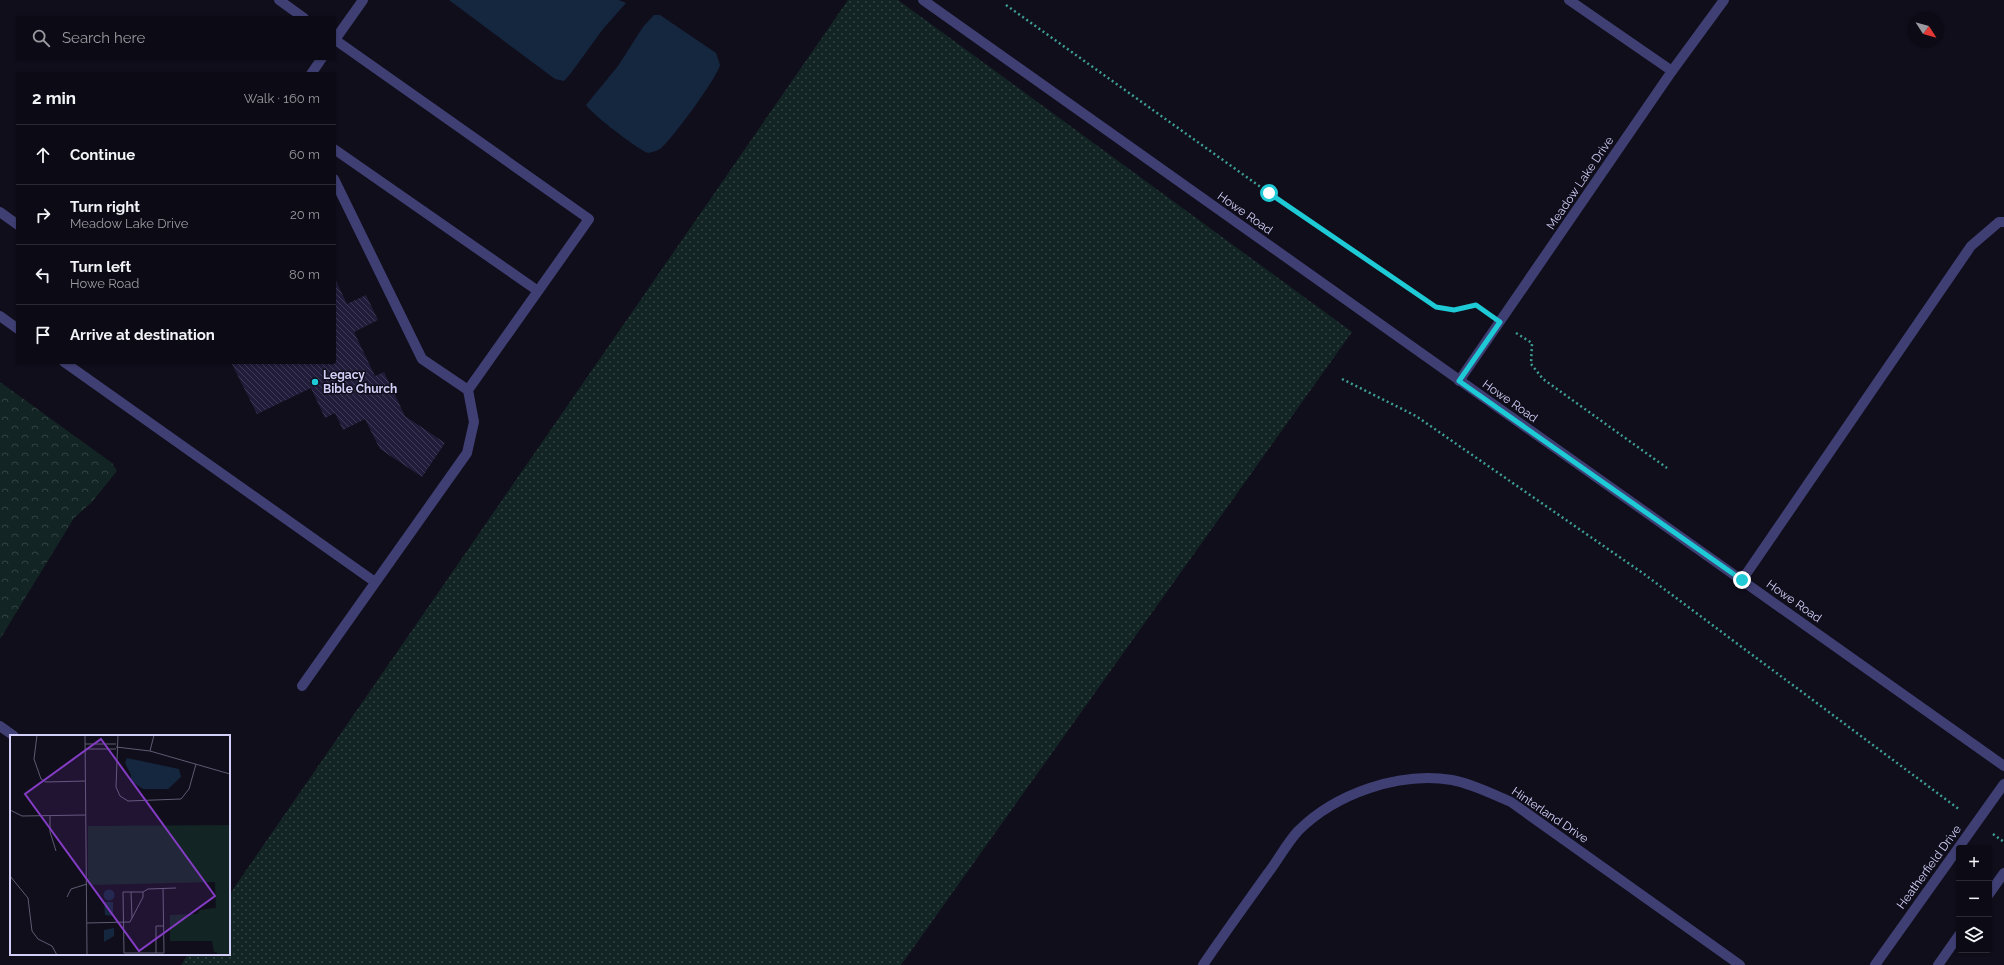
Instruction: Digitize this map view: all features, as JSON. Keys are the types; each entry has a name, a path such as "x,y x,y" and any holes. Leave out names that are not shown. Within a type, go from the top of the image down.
{"street":[{"path":"279,0 301,16"},
{"path":"336,37 363,0"},
{"name":"Howe Road","path":"923,0 2004,766"},
{"path":"1569,0 1672,71"},
{"name":"Meadow Lake Drive","path":"1459,381 1672,71 1724,0"},
{"path":"336,41 589,219 468,390"},
{"path":"312,72 321,60"},
{"path":"336,150 538,291"},
{"path":"302,686 467,453 474,422 468,390 422,359 336,183"},
{"path":"0,212 16,224"},
{"path":"1742,580 1971,246 2000,222 2004,222"},
{"path":"0,316 16,328"},
{"path":"67,364 375,582"},
{"path":"0,726 13,735"},
{"name":"Hinterland Drive","path":"1203,965 1297,832 1319,813 1336,802 1360,792 1390,783 1416,779 1451,780 1480,788 1511,802 1740,965"},
{"name":"Heatherfield Drive","path":"1875,965 2004,784"},
{"path":"1992,890 2004,873"},
{"path":"1938,965 1956,939"}],"path":[{"path":"1006,5 1269,193 1436,307 1454,310 1476,305 1532,343 1531,364 1543,379 1667,468"},
{"path":"1342,378 1416,416 1631,565 2004,842"}],"green space":[{"path":"848,0 898,0 1352,332 901,965 181,965 187,955 230,955 230,894"},
{"path":"0,382 112,463 117,471 91,503 74,518 0,639"}],"water":[{"path":"449,0 619,0 626,3 603,29 564,81 555,79"},
{"path":"654,15 660,15 716,53 720,65 703,95 666,144 656,151 648,153 616,131 586,105 618,66 643,27"}],"building":[{"name":"Legacy Bible Church","path":"336,281 347,304 366,295 378,320 354,332 375,376 384,372 405,416 445,443 422,477 380,449 365,419 343,430 335,413 325,418 311,388 257,414 232,364 336,364"}],"place":[{"name":"Legacy Bible Church","path":"315,382"}],"route":[{"path":"1269,193 1436,307 1454,310 1476,305 1500,322 1459,381 1742,580"}]}
